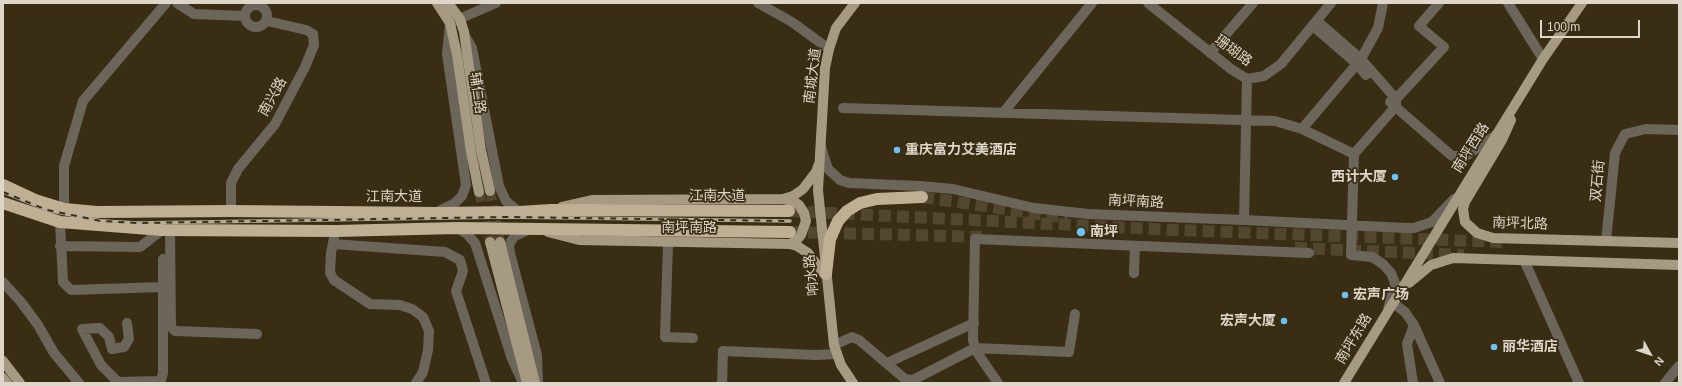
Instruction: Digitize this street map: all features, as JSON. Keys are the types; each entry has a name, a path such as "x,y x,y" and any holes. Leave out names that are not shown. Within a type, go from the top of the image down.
{"highway":[{"name":"江南大道","path":"3,185 35,200 64,208 97,212 231,211 437,213 551,210 789,211"},
{"path":"826,275 830,239 838,221 847,211 860,203 876,199 922,197"},
{"path":"3,203 60,222 165,230 336,231 457,228 790,238"}],"main road":[{"name":"辅仁路","path":"437,3 464,32 481,150 490,191"},
{"name":"辅仁路","path":"448,3 455,21 457,55 471,152 479,192"},
{"name":"南城大道","path":"820,159 825,68 829,48 836,28 855,3"},
{"name":"南坪西路","path":"1390,307 1524,89 1582,3"},
{"name":"南坪北路","path":"1524,89 1502,140 1465,202 1463,209 1465,222 1476,233 1493,238 1679,243"},
{"name":"南坪南路","path":"551,210 593,200 783,199 793,196 804,189 816,172 820,159"},
{"name":"响水路","path":"820,159 818,190 826,275 836,349 841,365 853,383"},
{"path":"783,199 793,201 799,205 804,213 806,221 801,235 797,240 790,238"},
{"name":"南坪南路","path":"534,230 580,240 668,243 790,238 797,246 808,253 826,275"},
{"path":"527,383 495,242 534,383"},
{"path":"1390,307 1420,272 1441,261 1453,258 1679,265"},
{"name":"南坪东路","path":"1344,383 1390,307"},
{"path":"3,362 20,383"},
{"path":"3,378 7,383"}],"street":[{"path":"64,208 64,166 82,101 166,3"},
{"path":"177,3 194,14 245,16"},
{"path":"437,213 455,204 462,196 466,185 447,54 455,21 496,3"},
{"path":"758,3 792,22 829,48"},
{"path":"1003,114 1092,3"},
{"name":"珊瑚路","path":"1148,3 1210,53 1247,79 1264,76 1281,64 1331,3"},
{"path":"1210,53 1252,3"},
{"path":"1302,129 1359,62 1378,28 1382,3"},
{"path":"1439,3 1419,26 1444,46 1394,102 1354,154 1351,255 1372,257 1383,264 1391,274 1395,283 1390,307 1406,312 1414,325 1440,383"},
{"path":"1508,3 1543,59"},
{"path":"253,4 264,8 268,14 267,21 262,26 252,27 246,23 245,16 247,9 253,4"},
{"name":"南兴路","path":"231,211 231,183 238,169 275,124 305,67 314,45 313,34 306,30 267,21"},
{"path":"1315,24 1359,62 1394,102 1452,156 1466,156 1496,135"},
{"path":"464,32 472,48 499,186 506,201 519,212"},
{"path":"1244,220 1244,122 1247,79"},
{"path":"843,108 1244,122 1275,121 1302,129 1354,154"},
{"name":"双石街","path":"1606,240 1615,153 1625,134 1646,129 1679,130"},
{"name":"南坪南路","path":"821,146 828,169 840,180 864,185 953,189 1034,208 1088,214 1406,228 1423,226 1439,216 1460,191"},
{"path":"60,222 63,282 71,290 163,287"},
{"path":"457,228 467,234 475,243 512,359 523,383"},
{"path":"60,246 140,247 165,230"},
{"path":"127,323 129,339 124,347 112,349 109,337 100,328 82,329 101,365 118,382 160,382 163,373 163,287 165,230"},
{"path":"165,230 171,327 175,331 257,334"},
{"path":"534,230 515,236 509,246 537,355 538,383"},
{"path":"336,231 330,274 334,280 370,304 400,305 412,309 423,317 429,330 428,350 423,372 416,383"},
{"path":"998,383 975,348 973,340 975,239 1309,253"},
{"path":"668,243 665,338 692,338"},
{"path":"333,244 445,252 460,260 463,271 456,292 486,383"},
{"path":"1134,273 1135,246"},
{"path":"1524,260 1579,383"},
{"path":"3,282 21,302 38,325 54,353 79,383"},
{"path":"722,383 723,351 816,355 836,349 852,337 859,340 905,379 911,381 975,348 1069,352 1075,314"},
{"path":"887,363 974,322"},
{"path":"1413,383 1407,344 1414,325"},
{"path":"1665,383 1679,366"}],"tunnel":[{"path":"490,191 500,242"},
{"path":"479,192 490,242"},
{"path":"922,197 1068,218"},
{"path":"789,211 1175,230 1502,242"},
{"path":"790,232 987,237"},
{"path":"1295,248 1464,255"}],"railway":[{"path":"3,192 47,210 101,221 138,223 506,217 790,221"}],"place":[{"name":"重庆富力艾美酒店","path":"897,150"},
{"name":"西计大厦","path":"1395,177"},
{"name":"南坪","path":"1081,232"},
{"name":"宏声广场","path":"1345,295"},
{"name":"宏声大厦","path":"1284,321"},
{"name":"丽华酒店","path":"1494,347"}]}
